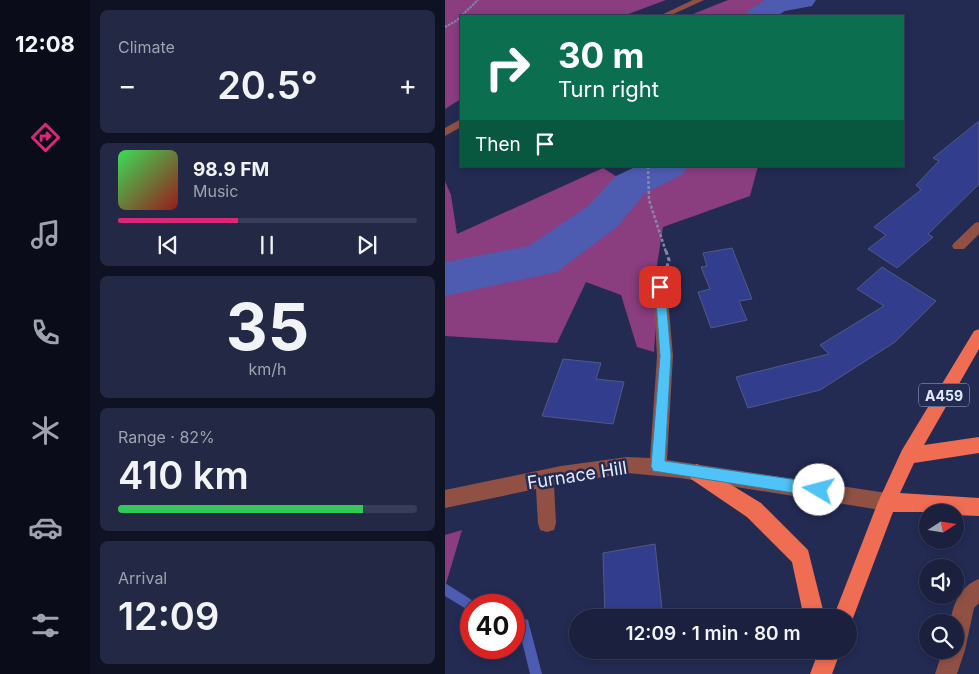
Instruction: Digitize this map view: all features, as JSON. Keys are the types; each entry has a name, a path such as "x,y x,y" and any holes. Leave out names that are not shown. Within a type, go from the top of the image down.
{"main road":[{"name":"A459","path":"846,609 887,502 908,456 979,335"},
{"path":"908,456 979,445"},
{"path":"697,473 754,510 801,557 813,609"},
{"path":"887,502 979,507"}],"street":[{"path":"665,15 700,0"},
{"path":"445,133 460,123"},
{"path":"959,246 979,226"},
{"path":"658,466 665,356 660,287"},
{"name":"Furnace Hill","path":"445,499 627,465 658,466 887,502"},
{"path":"545,479 547,523"},
{"path":"962,614 965,602 979,589"},
{"path":"946,674 951,659"}],"path":[{"path":"462,15 478,0"},
{"path":"445,27 460,16"},
{"path":"648,167 649,200 669,260 660,287"}],"shaded area":[{"path":"445,0 666,0 626,15 460,15 460,100 445,109"},
{"path":"728,0 803,0 777,4 760,15 690,15"},
{"path":"665,167 758,167 750,196 663,227 654,284 656,323 654,352 637,347 621,295 586,282 557,343 445,336 445,181 451,195 457,234 603,168 630,185"},
{"path":"462,530 445,587 445,535"}],"building":[{"path":"979,121 979,184 928,234 933,237 897,268 868,249 886,235 874,227 921,190 916,185 939,161 933,158"},
{"path":"732,248 752,299 739,301 747,320 711,328 698,292 710,289 701,267 707,266 703,253"},
{"path":"882,267 936,301 895,342 820,390 748,408 736,377 829,354 820,345 884,306 857,289"},
{"path":"563,359 601,363 596,379 624,382 613,424 542,416"},
{"path":"655,544 662,609 605,609 603,553"}],"waterway":[{"path":"760,15 777,4 803,0"},
{"path":"445,279 541,260 603,216 630,185 667,167"},
{"path":"445,589 460,599"},
{"path":"525,628 536,674"}],"route":[{"path":"660,287 665,356 658,466 819,490"}]}
